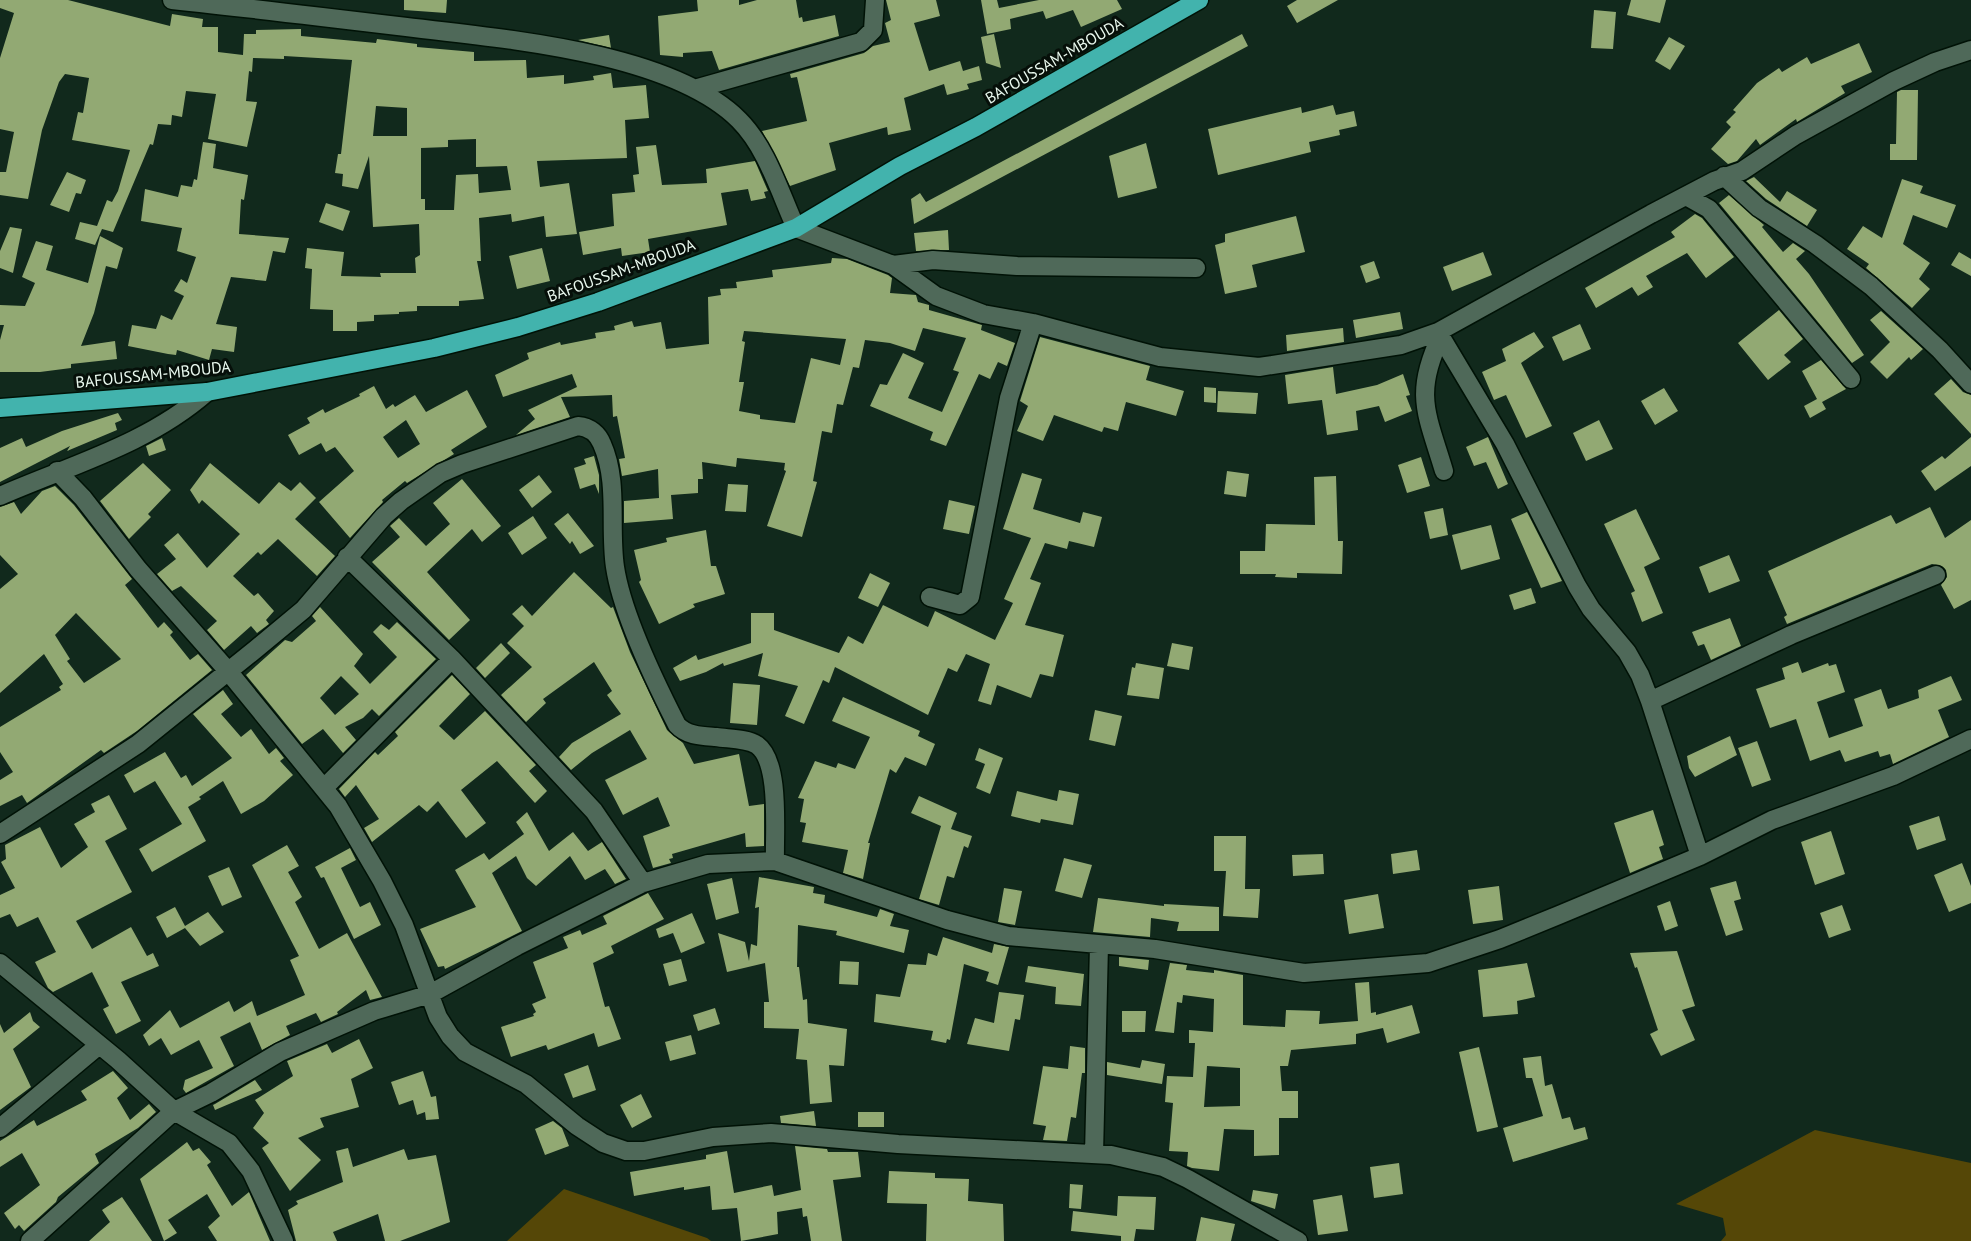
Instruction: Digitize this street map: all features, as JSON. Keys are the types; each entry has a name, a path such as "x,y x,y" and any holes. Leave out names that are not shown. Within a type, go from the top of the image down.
{"highway":[{"name":"BAFOUSSAM-MBOUDA","path":"0,408 207,392 434,348 518,327 598,302 796,228 900,166 986,121 1199,0"}],"street":[{"path":"172,0 264,5 541,44 654,71 698,88 739,119 751,134 796,228 893,265 936,296 983,314 1033,323 1160,357 1259,367 1401,345 1439,334 1493,299 1686,196 1725,176 1742,171 1796,135 1894,81 1935,62 1971,50"},
{"path":"698,88 861,42 873,30 875,0"},
{"path":"1725,176 1759,208 1815,244 1871,286 1940,350 1971,384"},
{"path":"1686,196 1709,209 1851,379"},
{"path":"893,265 933,260 1017,266 1196,268"},
{"path":"930,597 960,605 970,597 1009,398 1033,323"},
{"path":"1439,334 1426,372 1424,405 1444,471"},
{"path":"1439,334 1505,444 1576,586 1591,609 1627,652 1650,700 1700,856"},
{"path":"0,496 154,431 186,410 207,392"},
{"path":"0,834 138,744 303,610 384,516 441,473 578,426 586,427 594,432 602,442 607,459 613,549 623,604 672,714 683,731 746,741 763,750 773,777 775,861"},
{"path":"57,471 84,498 176,614 228,671 338,806 382,880 404,925 438,1017 450,1036 465,1052 526,1084 577,1126 603,1143 626,1151 644,1151 712,1137 771,1133 909,1144 1112,1155 1163,1167 1298,1241"},
{"path":"347,557 452,659 594,811 643,883"},
{"path":"1650,700 1791,635 1936,575"},
{"path":"324,788 452,659"},
{"path":"30,1241 174,1111 211,1093 279,1052 374,1011 430,994 517,946 643,883 708,864 775,861 947,920 1008,936 1155,949 1304,973 1428,963 1500,939 1700,856 1772,820 1882,780 1971,739"},
{"path":"1094,1154 1100,945"},
{"path":"4,975 98,1046 174,1111 229,1143 242,1156 261,1188 284,1241"},
{"path":"0,1128 98,1046"}],"shaded area":[{"path":"1815,1130 1971,1163 1971,1241 1721,1241 1726,1235 1723,1218 1676,1204"},
{"path":"564,1189 707,1238 711,1241 507,1241"}],"building":[{"path":"0,0 68,0 170,26 172,14 203,19 202,27 218,27 218,52 243,55 244,34 256,34 256,30 301,29 301,36 376,43 377,39 417,44 417,47 474,52 474,61 526,60 527,78 564,75 564,84 594,80 593,76 611,73 613,88 646,85 649,118 625,120 627,158 537,161 540,187 569,183 577,234 546,237 544,216 512,222 511,214 479,218 481,261 477,261 484,299 459,301 459,306 417,306 417,311 374,315 374,321 357,322 357,331 333,331 333,310 310,309 312,269 305,268 307,248 344,252 341,276 381,277 380,273 416,273 415,258 420,255 419,224 373,227 369,156 358,189 342,186 343,174 335,173 338,154 341,154 352,60 284,56 284,59 253,58 252,72 249,71 246,101 257,102 247,147 208,139 216,94 186,91 182,117 172,115 171,125 158,124 153,145 150,144 113,232 102,229 95,245 75,239 80,222 97,226 107,200 112,202 118,191 130,150 72,140 78,112 83,113 89,78 65,74 59,82 42,130 28,199 0,195 0,172 6,172 14,132 0,129 0,58 14,13 0,8","holes":["376,106 407,108 407,136 373,136","476,139 476,167 507,166 511,190 479,193 478,174 456,175 454,210 425,210 425,199 421,199 421,148 448,147 448,140"]},
{"path":"404,0 447,0 446,13 404,10"},
{"path":"697,0 739,0 739,5 757,0 796,0 799,18 802,17 803,22 835,15 839,36 719,70 712,51 683,53 683,57 660,55 658,16 698,11"},
{"path":"886,0 936,0 940,16 914,23 929,71 960,61 963,71 979,66 982,80 967,84 969,89 947,95 944,84 904,98 911,130 888,135 887,127 829,143 836,170 790,186 762,131 807,121 797,77 791,78 790,74 864,53 873,46 890,42 885,23 891,20"},
{"path":"981,0 997,0 999,8 1039,0 1117,0 1122,9 1081,27 1073,10 1046,19 1043,11 1010,19 1011,29 987,34"},
{"path":"1297,0 1338,0 1297,23 1287,6"},
{"path":"1631,0 1666,0 1660,23 1627,15"},
{"path":"1594,10 1616,12 1613,49 1591,48"},
{"path":"994,34 1001,68 986,63 981,37"},
{"path":"1242,34 1248,46 914,224 911,199 920,193 926,202"},
{"path":"609,35 611,48 578,40"},
{"path":"1669,37 1685,46 1670,70 1655,61"},
{"path":"1859,43 1872,72 1841,86 1845,93 1797,122 1796,119 1760,145 1756,139 1737,161 1728,164 1711,149 1731,127 1726,122 1736,112 1733,110 1757,83 1779,68 1782,72 1807,57 1811,64"},
{"path":"1918,90 1917,160 1890,160 1890,144 1896,144 1897,92"},
{"path":"1333,105 1336,115 1354,111 1357,126 1339,130 1340,135 1309,142 1311,152 1218,175 1208,129 1301,107 1302,113"},
{"path":"203,142 216,144 213,168 248,175 244,200 241,199 239,234 289,238 285,253 273,251 266,281 231,277 216,324 237,327 234,352 212,349 209,360 177,350 176,355 128,346 132,325 156,329 161,315 172,320 184,296 174,291 181,279 187,283 196,257 177,251 182,228 141,221 145,189 178,197 181,185 192,187 194,179 197,180"},
{"path":"1146,143 1157,188 1118,198 1109,156"},
{"path":"656,145 662,185 707,183 706,169 755,161 768,191 764,192 766,198 751,201 748,189 721,193 727,225 648,239 650,252 622,256 621,248 583,255 579,232 614,226 612,194 635,192 633,175 639,174 636,147"},
{"path":"67,172 86,180 81,194 76,193 69,212 50,205"},
{"path":"1754,177 1780,202 1787,191 1817,210 1807,226 1766,199 1746,181"},
{"path":"1902,179 1923,186 1920,193 1956,205 1947,228 1913,215 1903,244 1930,263 1919,279 1930,289 1912,308 1866,268 1869,264 1847,249 1863,226 1882,238"},
{"path":"1729,195 1764,225 1762,227 1783,252 1793,243 1805,251 1796,259 1809,274 1864,355 1852,363 1719,203"},
{"path":"326,203 350,211 343,231 319,222"},
{"path":"1695,214 1702,218 1734,257 1706,278 1687,253 1646,276 1653,287 1638,296 1632,287 1596,308 1585,288 1675,237 1671,232"},
{"path":"1296,216 1305,252 1252,265 1257,287 1225,294 1215,245 1225,242 1225,234"},
{"path":"10,227 22,229 13,273 0,268 0,251"},
{"path":"948,230 949,250 916,251 914,233"},
{"path":"100,236 123,248 117,269 106,266 94,313 81,346 115,341 117,359 71,364 71,368 40,372 0,372 0,340 4,325 0,325 0,305 25,306 35,283 22,277 36,241 53,246 46,270 88,283"},
{"path":"542,248 550,281 517,289 509,256"},
{"path":"1483,252 1492,275 1452,291 1443,267"},
{"path":"1959,252 1971,259 1971,276 1951,265"},
{"path":"832,258 847,259 888,275 892,278 890,293 916,295 918,302 929,305 929,310 982,325 981,330 1015,343 1007,366 998,362 990,379 979,374 946,446 930,440 933,432 870,406 880,384 887,385 903,353 924,363 908,398 942,412 959,372 953,370 966,338 923,328 915,351 890,343 865,340 859,368 853,367 843,405 837,404 832,433 822,431 813,481 817,482 802,537 767,526 786,471 784,470 785,463 737,458 736,467 702,462 703,479 698,479 698,493 671,495 673,519 624,523 624,501 659,498 658,469 622,476 619,459 625,458 617,416 613,417 612,395 561,397 570,417 516,435 535,419 528,410 577,387 572,374 503,397 495,375 529,359 527,353 560,342 561,345 596,338 595,333 615,330 614,326 632,321 634,327 661,322 666,349 709,344 708,297 721,295 720,289 737,288 736,282 773,277 772,270 831,263","holes":["744,331 846,339 840,365 811,358 795,423 760,419 760,415 739,411 744,382 739,382 745,342 742,341"]},
{"path":"1374,261 1380,278 1366,283 1360,266"},
{"path":"1779,310 1803,339 1784,355 1791,362 1768,380 1738,343"},
{"path":"1881,311 1923,349 1911,360 1909,357 1887,379 1870,362 1890,342 1870,320"},
{"path":"1400,312 1403,329 1356,338 1353,320"},
{"path":"1580,324 1591,349 1563,361 1552,337"},
{"path":"1343,328 1344,342 1287,351 1286,335"},
{"path":"1534,332 1544,347 1521,363 1552,426 1526,438 1506,395 1494,400 1482,372 1506,361 1502,349"},
{"path":"1040,337 1150,366 1146,380 1184,391 1176,416 1126,402 1118,431 1104,427 1102,432 1054,415 1043,441 1017,431 1028,406 1020,401"},
{"path":"1821,360 1846,389 1822,402 1826,409 1810,418 1804,406 1817,399 1802,371"},
{"path":"1333,367 1336,394 1377,385 1403,374 1410,395 1406,396 1412,411 1385,422 1379,406 1356,411 1358,430 1327,435 1322,400 1288,404 1285,375"},
{"path":"1951,379 1963,392 1971,395 1971,434 1934,394"},
{"path":"374,386 386,409 393,404 395,407 415,395 426,412 467,390 487,427 451,450 454,454 407,483 405,481 382,500 383,502 350,538 319,502 354,471 335,447 326,452 321,443 299,455 288,435 310,423 307,418 323,409 325,413 360,396 359,394","holes":["406,420 420,444 398,458 383,437"]},
{"path":"1204,387 1216,388 1216,403 1204,402"},
{"path":"1664,388 1678,411 1655,425 1641,401"},
{"path":"1218,391 1258,393 1256,414 1217,412"},
{"path":"118,413 122,420 115,423 117,430 67,451 70,446 0,482 0,448 22,438 26,447 62,431"},
{"path":"1599,420 1613,449 1586,461 1573,433"},
{"path":"1488,437 1508,484 1498,489 1486,462 1474,466 1466,447"},
{"path":"1971,437 1971,466 1935,491 1921,471 1942,456 1945,459"},
{"path":"162,438 166,450 149,456 146,446"},
{"path":"594,456 599,475 599,494 595,484 580,489 574,468 586,464 584,459"},
{"path":"1421,457 1430,486 1407,493 1398,465"},
{"path":"143,463 171,490 148,514 151,517 129,539 100,501"},
{"path":"210,463 259,504 279,482 291,491 300,482 316,498 295,519 335,556 317,576 278,539 261,555 258,552 233,576 254,596 258,593 274,611 266,620 269,624 257,633 251,626 224,650 207,630 217,621 181,586 172,591 157,574 176,559 164,545 178,533 207,568 240,534 202,500 199,504 190,490"},
{"path":"1227,471 1249,474 1246,497 1224,494"},
{"path":"1022,473 1042,479 1033,509 1080,523 1083,512 1102,517 1094,547 1069,541 1067,549 1045,543 1030,579 1041,583 1025,625 1064,635 1053,677 1040,674 1031,698 997,685 991,705 978,701 990,664 966,654 957,672 948,668 928,715 835,667 829,683 823,680 804,724 785,716 798,686 758,676 763,653 724,666 723,663 680,681 673,668 696,655 698,660 751,643 751,613 774,613 774,630 839,653 848,636 863,644 883,605 928,627 935,611 995,640 1013,603 1004,599 1031,538 1003,529"},
{"path":"539,475 552,492 532,508 519,490"},
{"path":"1336,476 1338,541 1343,541 1342,574 1297,573 1297,578 1275,577 1276,574 1240,574 1240,551 1265,551 1266,524 1315,525 1314,477"},
{"path":"462,479 501,526 482,542 472,529 427,572 470,620 449,640 372,562 400,537 390,526 399,518 426,546 450,524 433,503"},
{"path":"728,484 748,485 746,512 725,511"},
{"path":"55,486 74,505 132,579 125,585 158,628 164,622 173,632 170,635 190,660 198,654 212,670 137,731 104,753 101,750 27,803 22,795 0,806 0,780 13,772 0,752 0,727 61,690 59,687 63,684 44,654 0,693 0,589 18,574 0,555 0,507 14,502 21,514 42,491","holes":["76,613 121,659 84,683 67,661 70,659 55,635"]},
{"path":"949,500 975,506 969,534 943,529"},
{"path":"1930,507 1945,538 1971,520 1971,600 1954,609 1941,585 1947,577 1946,570 1942,566 1932,564 1787,624 1784,617 1787,615 1768,571 1891,515 1896,524"},
{"path":"1443,508 1448,535 1430,539 1424,512"},
{"path":"1636,509 1660,559 1644,567 1663,613 1642,622 1631,593 1635,591 1604,524"},
{"path":"1527,512 1562,581 1541,588 1511,519"},
{"path":"568,513 594,546 580,554 572,541 570,544 554,524"},
{"path":"533,516 547,538 522,555 508,533"},
{"path":"1491,525 1500,559 1461,570 1452,535"},
{"path":"706,530 711,566 716,566 725,594 693,604 695,607 659,624 639,582 641,580 634,550 667,542 666,538"},
{"path":"1729,555 1740,581 1709,593 1699,567"},
{"path":"574,572 611,608 613,607 630,652 667,730 683,743 694,764 739,754 749,806 764,804 764,846 746,847 745,833 672,854 673,858 669,859 671,863 653,868 643,836 670,826 658,797 623,815 605,780 647,759 630,730 592,753 571,770 559,757 572,743 621,714 607,695 612,691 594,662 543,699 546,703 526,722 501,695 532,667 507,643 524,626 512,614 522,605 532,616"},
{"path":"870,573 890,583 878,607 858,598"},
{"path":"1531,588 1536,603 1514,610 1509,595"},
{"path":"320,607 363,654 354,666 370,684 397,657 373,632 381,624 389,630 397,622 436,659 379,716 372,709 363,718 345,727 356,740 343,753 323,729 302,744 246,675 285,640 292,642 316,621 312,616","holes":["341,676 359,694 335,715 320,698"]},
{"path":"1730,618 1741,646 1711,660 1704,644 1698,646 1692,632"},
{"path":"501,643 510,653 485,678 476,668"},
{"path":"1172,643 1193,647 1189,670 1167,666"},
{"path":"1798,662 1802,673 1828,663 1829,666 1836,664 1845,692 1817,702 1829,738 1863,726 1854,699 1881,689 1888,709 1919,698 1918,690 1951,676 1962,700 1938,710 1949,737 1893,764 1890,754 1880,757 1878,751 1845,762 1840,750 1810,761 1796,719 1770,728 1756,689 1785,679 1782,668"},
{"path":"1136,663 1164,668 1159,699 1127,695 1132,667 1135,668"},
{"path":"452,675 470,694 439,726 454,740 485,711 536,765 529,771 547,791 535,803 497,761 461,790 486,823 466,838 438,801 427,812 419,805 372,842 364,828 379,819 356,785 345,797 339,789 375,752 378,755 398,736 395,732"},
{"path":"733,683 760,685 757,725 730,723"},
{"path":"223,690 233,704 221,714 241,737 251,729 269,754 276,748 284,758 280,761 293,775 264,801 241,814 223,781 199,797 201,799 188,807 206,841 152,872 139,849 182,824 155,781 134,793 124,775 165,752 181,778 186,775 192,786 232,758 193,714"},
{"path":"843,697 920,731 918,736 935,744 926,766 905,757 896,773 890,769 868,843 870,843 863,879 843,873 848,850 802,842 806,823 800,822 804,799 798,798 815,761 836,768 838,763 855,769 870,737 832,721"},
{"path":"1095,710 1122,716 1115,746 1089,740"},
{"path":"1730,736 1737,755 1695,777 1689,768 1687,756"},
{"path":"1757,741 1771,780 1752,787 1738,748"},
{"path":"979,748 1003,758 990,794 976,788 985,764 975,760"},
{"path":"1059,790 1079,794 1073,825 1041,819 1040,823 1011,816 1017,791 1057,801"},
{"path":"109,795 127,829 105,841 132,892 76,921 92,949 131,927 147,956 153,953 159,966 121,982 141,1021 116,1034 103,1009 109,1006 92,972 53,992 48,988 35,962 56,952 38,917 17,927 10,914 0,918 0,895 15,888 1,862 6,859 5,845 40,827 61,868 88,847 74,824 95,812 91,804"},
{"path":"919,796 957,813 951,829 972,836 968,848 964,846 954,878 947,876 939,905 919,899 941,826 911,813"},
{"path":"1653,810 1664,845 1659,847 1663,859 1630,873 1614,823"},
{"path":"527,812 549,851 573,832 588,851 602,842 626,879 615,884 605,869 585,880 570,856 536,886 527,878 516,856 492,873 522,931 445,969 444,966 438,967 420,929 476,907 455,870 484,853 489,860 524,834 516,822"},
{"path":"1939,816 1946,840 1917,850 1909,826"},
{"path":"1831,831 1845,874 1815,885 1801,842"},
{"path":"1214,836 1246,836 1245,889 1260,889 1258,918 1223,916 1226,871 1214,871"},
{"path":"287,845 299,866 288,872 302,897 295,902 319,949 347,933 382,997 370,1000 366,990 337,1012 338,1014 321,1022 316,1013 286,1026 290,1035 262,1050 250,1022 220,1037 234,1066 186,1093 183,1089 185,1080 213,1068 199,1040 171,1055 161,1038 149,1046 143,1035 170,1010 180,1028 229,1001 234,1012 252,1001 257,1016 305,995 290,960 299,956 252,865"},
{"path":"350,848 356,860 341,868 360,907 370,902 381,925 354,939 324,877 321,878 315,867"},
{"path":"1417,850 1420,870 1393,874 1391,854"},
{"path":"1323,854 1324,874 1293,876 1292,855"},
{"path":"1064,858 1092,865 1082,898 1055,891"},
{"path":"1962,863 1971,886 1971,903 1949,912 1934,875"},
{"path":"229,867 242,897 222,906 208,876"},
{"path":"759,877 814,887 813,893 825,895 824,903 877,917 880,909 894,914 890,926 909,930 904,953 836,935 837,931 798,925 797,967 799,967 803,1000 807,999 808,1023 847,1029 844,1066 829,1065 832,1102 810,1104 807,1060 796,1059 799,1029 764,1028 764,1002 769,1002 765,963 727,972 718,933 745,942 749,961 751,944 757,946 759,907 755,908"},
{"path":"732,878 739,913 716,920 707,884"},
{"path":"1736,881 1741,899 1734,901 1743,930 1726,936 1710,888"},
{"path":"1499,886 1503,920 1473,924 1468,890"},
{"path":"1004,888 1022,891 1015,925 998,922"},
{"path":"648,893 664,919 611,946 614,953 593,963 605,1007 609,1006 621,1039 598,1047 594,1033 548,1050 546,1045 511,1057 501,1027 534,1016 536,1012 532,1004 546,998 533,962 568,948 563,937 580,930 582,935 607,924 603,916"},
{"path":"1378,894 1384,928 1349,934 1344,900"},
{"path":"1098,898 1164,906 1164,904 1219,907 1219,931 1177,931 1179,922 1151,918 1150,937 1093,932"},
{"path":"1670,901 1678,926 1665,931 1657,906"},
{"path":"1842,905 1851,930 1829,938 1820,913"},
{"path":"175,907 185,926 208,912 224,932 200,946 185,928 167,938 156,917"},
{"path":"692,913 705,943 681,953 673,933 659,938 656,929"},
{"path":"943,937 992,953 994,944 1009,947 998,985 986,981 989,972 964,964 950,1040 947,1039 946,1043 931,1040 933,1031 874,1022 876,994 900,997 908,964 926,965 928,953 937,956"},
{"path":"1677,951 1695,1006 1682,1010 1695,1040 1661,1056 1650,1034 1658,1030 1630,953"},
{"path":"1119,957 1149,960 1148,970 1119,966"},
{"path":"681,959 687,981 669,986 663,964"},
{"path":"840,961 859,962 858,985 839,984"},
{"path":"1170,963 1187,965 1186,970 1214,973 1214,970 1243,975 1243,1025 1285,1027 1286,1010 1320,1011 1319,1024 1358,1021 1355,983 1369,982 1371,1013 1376,1012 1376,1015 1412,1005 1420,1033 1387,1043 1383,1028 1356,1034 1356,1044 1291,1050 1288,1066 1280,1066 1282,1091 1298,1091 1298,1118 1279,1118 1279,1155 1254,1156 1254,1130 1224,1129 1219,1171 1187,1166 1188,1152 1169,1151 1173,1103 1165,1102 1167,1076 1193,1077 1195,1043 1189,1043 1189,1030 1213,1032 1214,999 1183,995 1182,1003 1177,1002 1174,1033 1155,1031","holes":["1207,1066 1240,1068 1240,1106 1204,1107"]},
{"path":"1527,963 1535,997 1517,1001 1518,1014 1483,1017 1478,970"},
{"path":"1028,966 1084,974 1081,1006 1055,1004 1056,987 1025,982"},
{"path":"999,992 1024,995 1020,1020 1015,1019 1009,1051 967,1044 975,1018 994,1023"},
{"path":"715,1008 720,1024 698,1031 693,1015"},
{"path":"1122,1011 1146,1011 1145,1032 1122,1032"},
{"path":"30,1012 33,1021 40,1027 13,1049 31,1087 0,1110 0,1024 4,1033"},
{"path":"691,1035 696,1054 670,1061 665,1042"},
{"path":"359,1039 373,1068 351,1079 359,1107 320,1118 324,1127 298,1138 321,1160 290,1191 262,1148 269,1143 253,1128 264,1113 255,1100 293,1076 287,1061 327,1044 332,1053"},
{"path":"1070,1046 1085,1048 1085,1073 1082,1073 1076,1118 1071,1117 1067,1141 1043,1140 1046,1126 1033,1124 1043,1066 1068,1069"},
{"path":"1479,1047 1498,1127 1477,1132 1459,1052"},
{"path":"1541,1056 1545,1086 1552,1084 1562,1119 1570,1117 1574,1130 1585,1127 1588,1139 1513,1162 1503,1128 1543,1116 1532,1078 1526,1078 1523,1058"},
{"path":"1142,1060 1165,1064 1162,1084 1107,1075 1107,1062 1140,1068"},
{"path":"588,1065 596,1090 573,1098 564,1074"},
{"path":"113,1071 128,1088 117,1098 130,1120 149,1104 156,1112 138,1128 95,1154 99,1163 58,1197 56,1202 24,1231 19,1225 15,1229 4,1213 40,1185 22,1153 0,1167 0,1141 34,1120 37,1126 87,1100 81,1091"},
{"path":"423,1071 431,1097 436,1096 439,1119 426,1120 425,1112 417,1115 413,1100 399,1105 391,1082"},
{"path":"255,1080 262,1090 215,1110 213,1105"},
{"path":"641,1094 652,1117 632,1128 620,1105"},
{"path":"814,1111 816,1126 781,1123 780,1116"},
{"path":"858,1112 884,1112 884,1127 858,1127"},
{"path":"553,1121 562,1128 569,1146 545,1155 535,1129"},
{"path":"187,1142 193,1151 199,1148 211,1162 207,1165 232,1206 249,1192 270,1241 217,1241 208,1227 220,1216 207,1194 168,1220 177,1233 164,1241 140,1179"},
{"path":"795,1146 827,1149 828,1152 858,1152 861,1177 833,1180 842,1241 811,1241 807,1216 803,1217 802,1208 777,1212 778,1234 741,1241 737,1208 712,1210 710,1186 684,1190 684,1187 634,1196 630,1172 706,1159 706,1155 727,1151 734,1193 772,1185 774,1196 801,1190"},
{"path":"348,1148 353,1167 404,1149 408,1160 436,1155 450,1222 400,1241 385,1241 378,1214 333,1232 337,1241 296,1241 288,1210 298,1204 296,1201 343,1182 336,1151"},
{"path":"1399,1163 1403,1194 1374,1198 1370,1167"},
{"path":"889,1171 935,1173 935,1178 969,1179 968,1201 1003,1204 1004,1241 926,1241 927,1204 887,1203"},
{"path":"1070,1184 1083,1185 1081,1209 1069,1208"},
{"path":"1253,1190 1278,1194 1275,1209 1251,1201"},
{"path":"1342,1195 1348,1231 1318,1235 1313,1200"},
{"path":"1118,1196 1156,1197 1154,1230 1136,1229 1134,1241 1121,1241 1121,1236 1071,1231 1073,1211 1117,1216"},
{"path":"122,1197 152,1241 89,1241 110,1222 102,1210"},
{"path":"1201,1217 1235,1224 1231,1241 1196,1241"}]}
